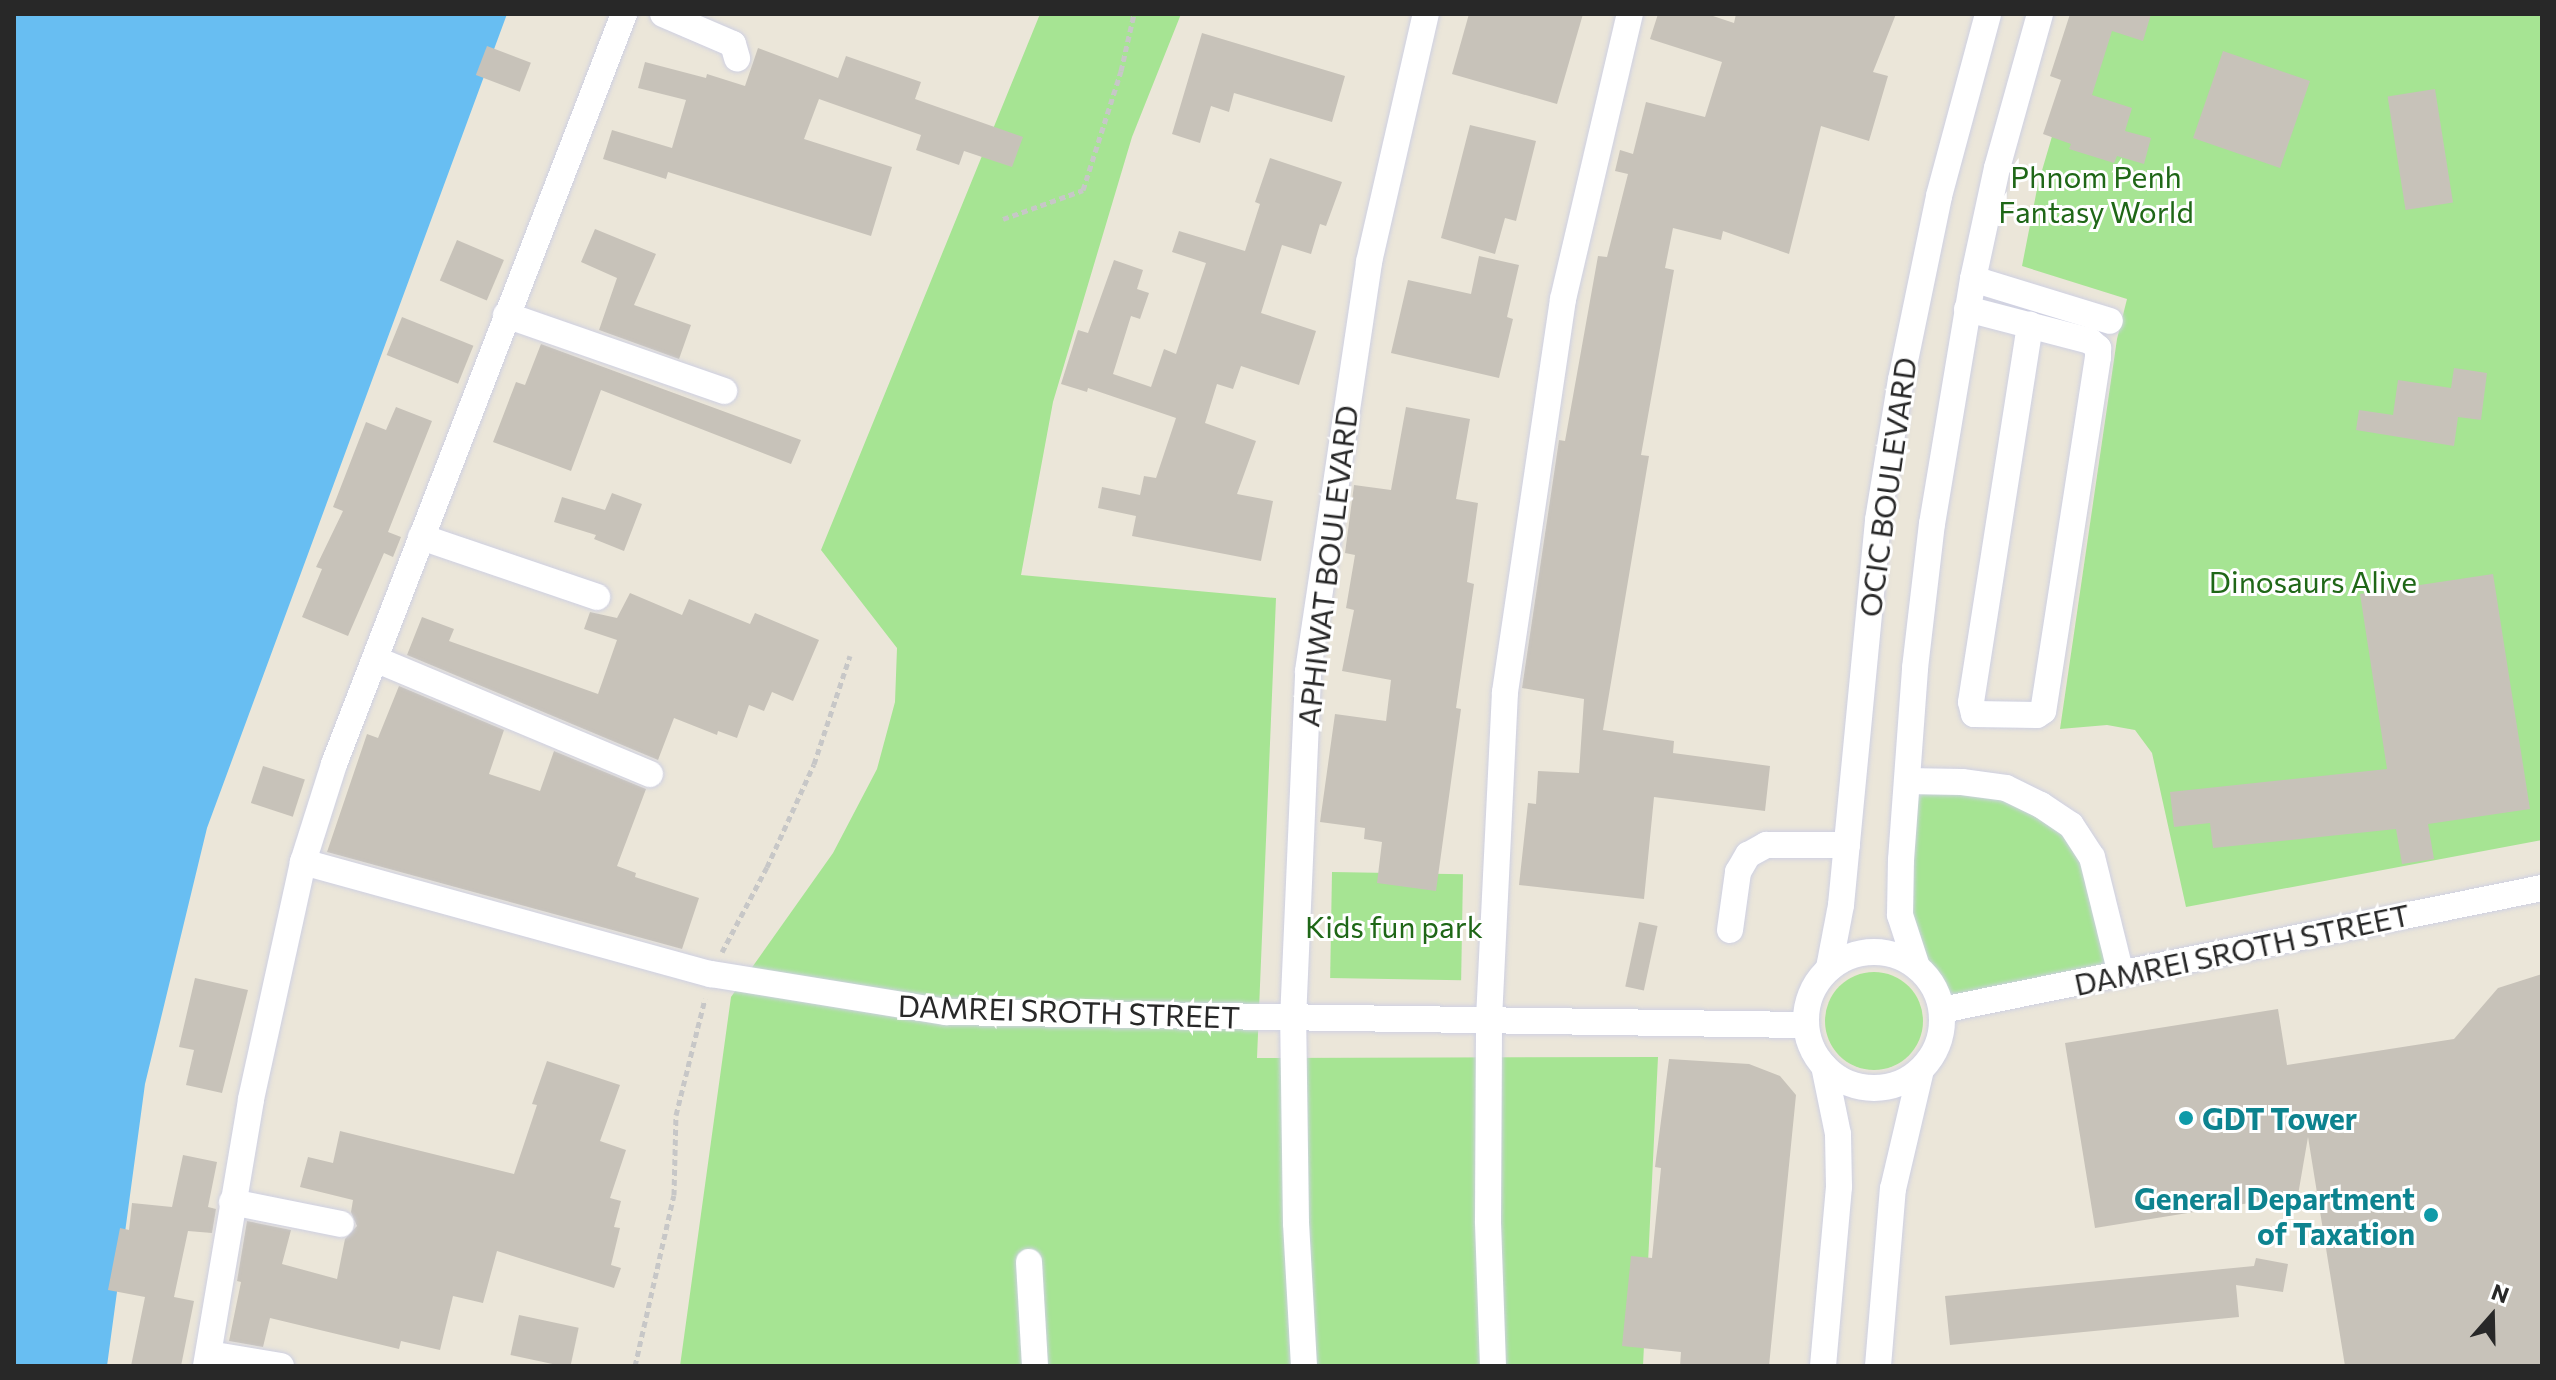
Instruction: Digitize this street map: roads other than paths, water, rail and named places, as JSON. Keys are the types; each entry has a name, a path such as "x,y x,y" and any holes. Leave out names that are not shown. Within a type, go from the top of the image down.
{"street":[{"path":"281,1366 208,1360 232,1202 303,862 334,764 624,14"},
{"path":"663,14 733,44 737,58"},
{"name":"APHIWAT BOULEVARD","path":"1304,1366 1296,1223 1293,1020 1308,671 1369,262 1426,14"},
{"path":"1493,1366 1488,1221 1489,1019 1505,692 1563,299 1630,14"},
{"name":"OCIC BOULEVARD","path":"1829,968 1847,845 1878,520 1901,380 1939,196 1988,14"},
{"name":"OCIC BOULEVARD","path":"1917,967 1900,915 1907,781 1932,524 1973,279 1997,168 2040,14"},
{"path":"1973,279 2110,321"},
{"path":"1967,309 2030,325 2090,341 2098,348 2043,711 2037,715 1974,714 1971,702 2030,325"},
{"path":"506,315 724,391"},
{"path":"421,537 597,597"},
{"path":"375,659 650,774"},
{"path":"1907,781 1962,782 2006,788 2041,805 2071,825 2092,857 2121,974"},
{"path":"1730,930 1738,872 1748,855 1766,845 1847,845"},
{"name":"DAMREI SROTH STREET","path":"303,862 711,974 823,995 946,1012 1293,1020 1489,1019 1806,1025"},
{"name":"DAMREI SROTH STREET","path":"1942,1010 2542,888"},
{"path":"1872,952 1896,956 1917,967 1934,987 1942,1010 1942,1032 1934,1053 1921,1070 1898,1084 1872,1088 1845,1083 1824,1066 1808,1040 1807,1004 1815,985 1829,968 1850,957 1872,952"},
{"path":"1823,1366 1839,1187 1838,1134 1824,1066"},
{"path":"1878,1366 1893,1189 1921,1070"},
{"path":"232,1202 341,1224"},
{"path":"1029,1262 1035,1366"}],"water":[{"path":"14,14 507,14 207,828 145,1084 107,1366 14,1366"}],"place":[{"name":"GDT Tower","path":"2186,1118"},
{"name":"General Department of Taxation","path":"2431,1215"}],"park label":[{"name":"Phnom Penh Fantasy World","path":"2096,193"},
{"name":"Dinosaurs Alive","path":"2313,581"},
{"name":"Kids fun park","path":"1394,926"}]}
